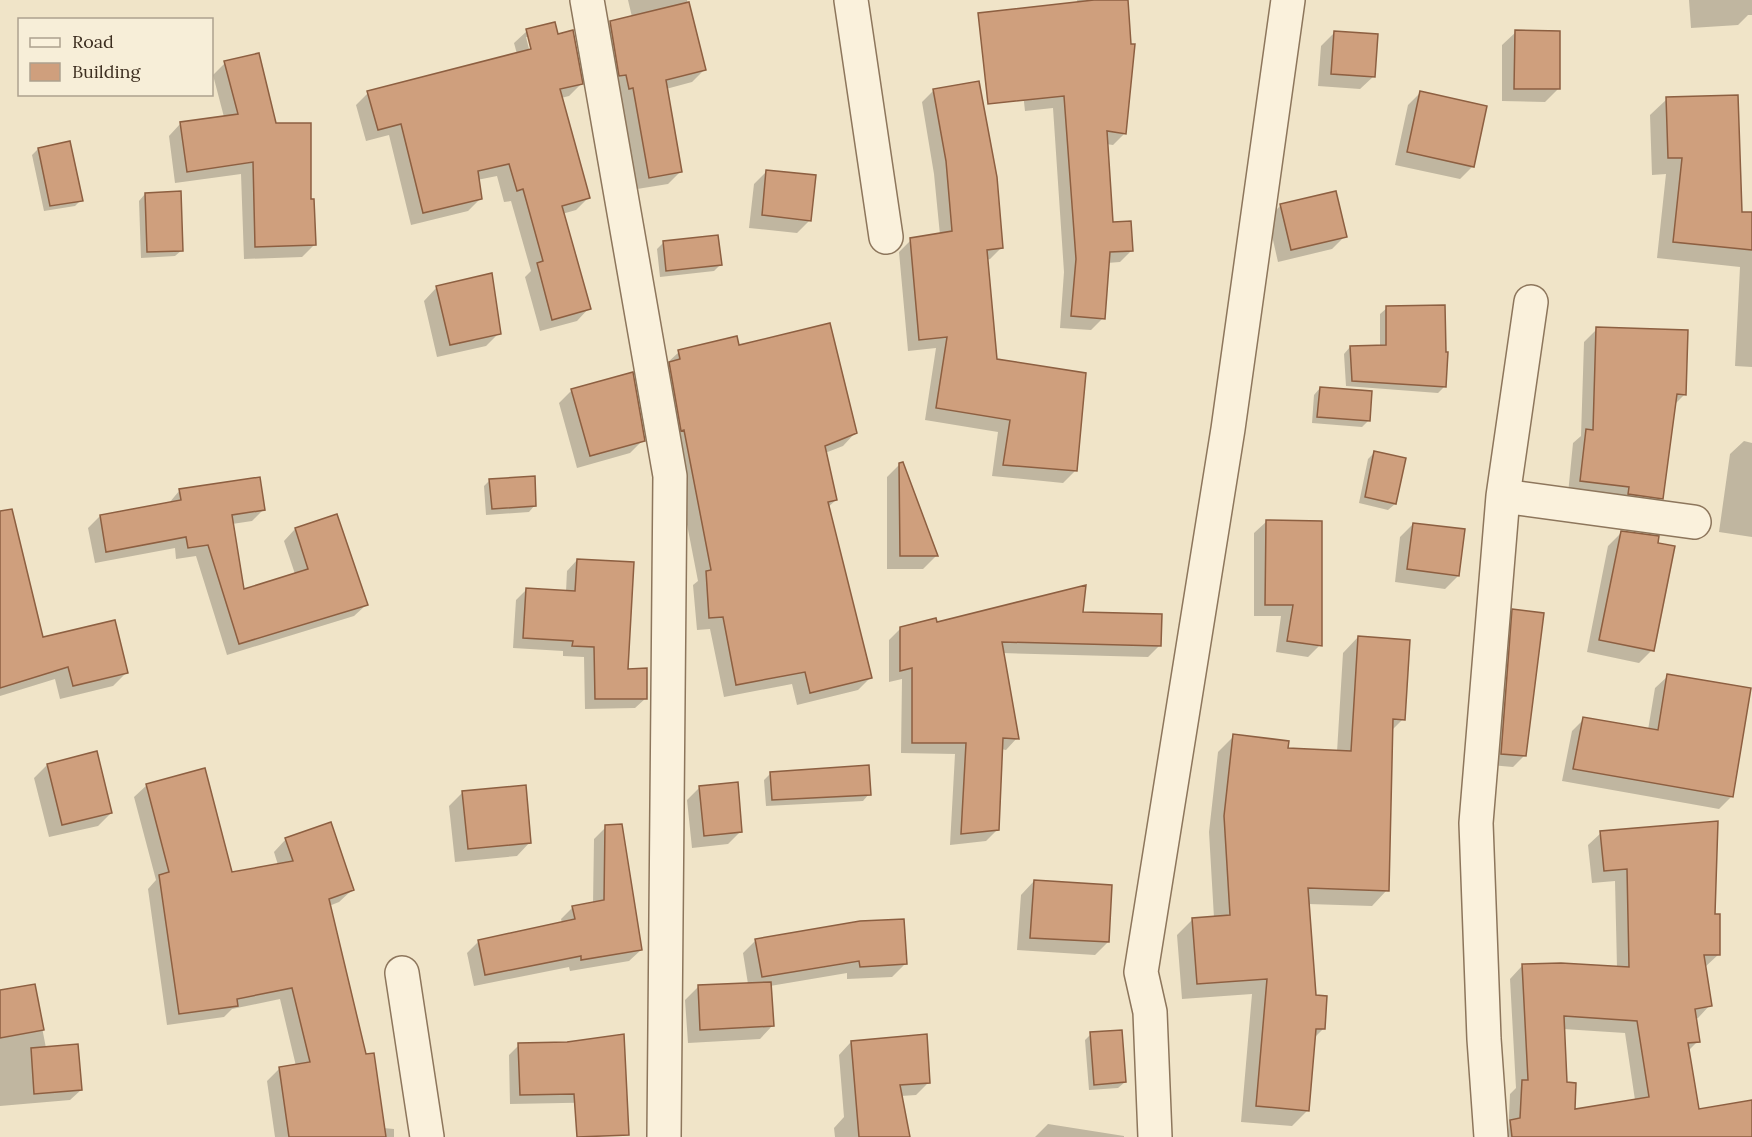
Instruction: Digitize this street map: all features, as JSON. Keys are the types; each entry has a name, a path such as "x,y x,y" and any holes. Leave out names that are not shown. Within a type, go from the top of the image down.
{"street":[{"path":"587,0 670,476 664,1137"},
{"path":"851,0 886,237"},
{"path":"1155,1137 1150,1012 1142,972 1228,429 1287,0"},
{"path":"1491,1137 1484,1039 1476,824 1503,496 1531,302"},
{"path":"1503,496 1694,522"},
{"path":"402,973 428,1137"}],"building":[{"path":"1094,0 1128,0 1131,44 1135,44 1126,134 1107,131 1113,222 1131,221 1133,251 1110,252 1105,319 1071,316 1076,259 1064,96 988,104 978,13"},
{"path":"689,2 706,70 666,80 682,172 649,178 633,88 629,89 626,75 619,76 610,21"},
{"path":"555,22 558,34 573,30 583,84 560,89 590,198 562,206 591,309 552,320 537,263 543,261 523,189 517,191 509,164 478,171 482,199 423,213 401,124 378,130 367,91 531,49 526,29"},
{"path":"1515,30 1560,31 1560,89 1514,89"},
{"path":"1334,31 1378,34 1375,77 1331,74"},
{"path":"259,53 276,123 311,123 311,199 314,199 316,245 255,247 253,162 187,172 180,122 238,114 224,61"},
{"path":"979,81 997,177 1003,248 987,250 997,359 1086,373 1077,471 1003,465 1010,420 936,408 947,337 919,340 910,238 952,231 946,161 933,89"},
{"path":"1420,91 1487,106 1474,167 1407,152"},
{"path":"1738,95 1742,212 1752,212 1752,250 1673,242 1682,158 1668,158 1666,97"},
{"path":"70,141 83,201 50,206 38,148"},
{"path":"766,170 816,175 811,221 762,215"},
{"path":"181,191 183,251 147,252 145,193"},
{"path":"1336,191 1347,237 1291,250 1280,204"},
{"path":"718,235 722,265 666,271 663,241"},
{"path":"492,273 501,334 450,345 436,286"},
{"path":"1445,305 1446,352 1448,352 1446,387 1352,381 1350,346 1386,345 1386,306"},
{"path":"830,323 857,433 825,446 837,500 828,502 872,678 810,693 805,672 736,685 723,617 709,618 706,571 711,570 684,430 681,431 669,362 680,359 678,350 737,336 739,345"},
{"path":"1596,327 1688,330 1686,395 1677,394 1663,499 1628,494 1629,487 1580,481 1586,429 1593,430"},
{"path":"633,372 645,441 590,456 571,389"},
{"path":"1320,387 1372,391 1370,421 1317,417"},
{"path":"1374,451 1406,458 1396,504 1365,497"},
{"path":"903,462 938,556 900,556 899,463"},
{"path":"535,476 536,506 492,509 489,479"},
{"path":"260,477 265,510 232,515 244,589 308,569 295,528 337,514 368,605 239,644 208,545 188,548 186,537 106,552 100,515 181,500 179,489"},
{"path":"12,509 43,637 115,620 128,673 73,686 68,667 0,688 0,511"},
{"path":"1266,520 1322,521 1322,646 1287,641 1293,605 1265,605"},
{"path":"1413,523 1465,529 1459,576 1407,569"},
{"path":"1621,531 1659,536 1658,543 1675,546 1654,651 1599,640"},
{"path":"577,559 634,562 628,669 647,668 647,699 595,699 594,647 572,646 573,641 523,638 526,588 575,591"},
{"path":"1086,585 1083,612 1162,614 1161,646 1002,642 1019,739 1003,738 999,830 961,834 966,743 912,743 912,668 900,671 900,627 936,618 937,622"},
{"path":"1512,609 1544,613 1526,756 1501,754"},
{"path":"1358,636 1410,640 1405,720 1393,719 1389,891 1308,888 1316,995 1327,996 1325,1029 1316,1029 1309,1111 1256,1106 1267,979 1197,984 1192,918 1230,915 1224,816 1233,734 1289,741 1288,748 1351,751"},
{"path":"1667,674 1751,688 1733,797 1573,769 1583,717 1658,730"},
{"path":"97,751 112,813 62,825 47,764"},
{"path":"869,765 871,795 772,800 770,772"},
{"path":"205,768 232,872 293,861 285,838 331,822 354,890 329,899 366,1054 374,1053 386,1137 289,1137 279,1067 310,1062 292,988 237,999 238,1006 179,1014 159,875 169,872 146,784"},
{"path":"738,782 742,832 704,836 699,786"},
{"path":"526,785 531,843 468,849 462,791"},
{"path":"1718,821 1715,914 1720,914 1720,955 1704,955 1712,1006 1695,1009 1700,1042 1688,1043 1699,1109 1752,1100 1752,1137 1512,1137 1510,1120 1520,1118 1522,1080 1528,1080 1522,964 1561,963 1629,967 1627,869 1604,871 1600,831","holes":["1564,1016 1637,1021 1649,1097 1575,1109 1576,1083 1567,1082"]},
{"path":"622,824 642,950 581,960 581,956 485,975 478,940 575,919 572,906 604,900 605,825"},
{"path":"1034,880 1112,885 1109,942 1030,938"},
{"path":"904,919 907,964 860,967 859,961 762,977 755,939 860,921"},
{"path":"771,982 774,1026 700,1030 698,985"},
{"path":"35,984 44,1030 0,1038 0,990"},
{"path":"1122,1030 1126,1082 1094,1085 1090,1032"},
{"path":"624,1034 629,1135 577,1137 574,1094 520,1095 518,1043 567,1042"},
{"path":"927,1034 930,1083 900,1085 910,1137 859,1137 851,1041"},
{"path":"78,1044 82,1090 34,1094 31,1048"}]}
